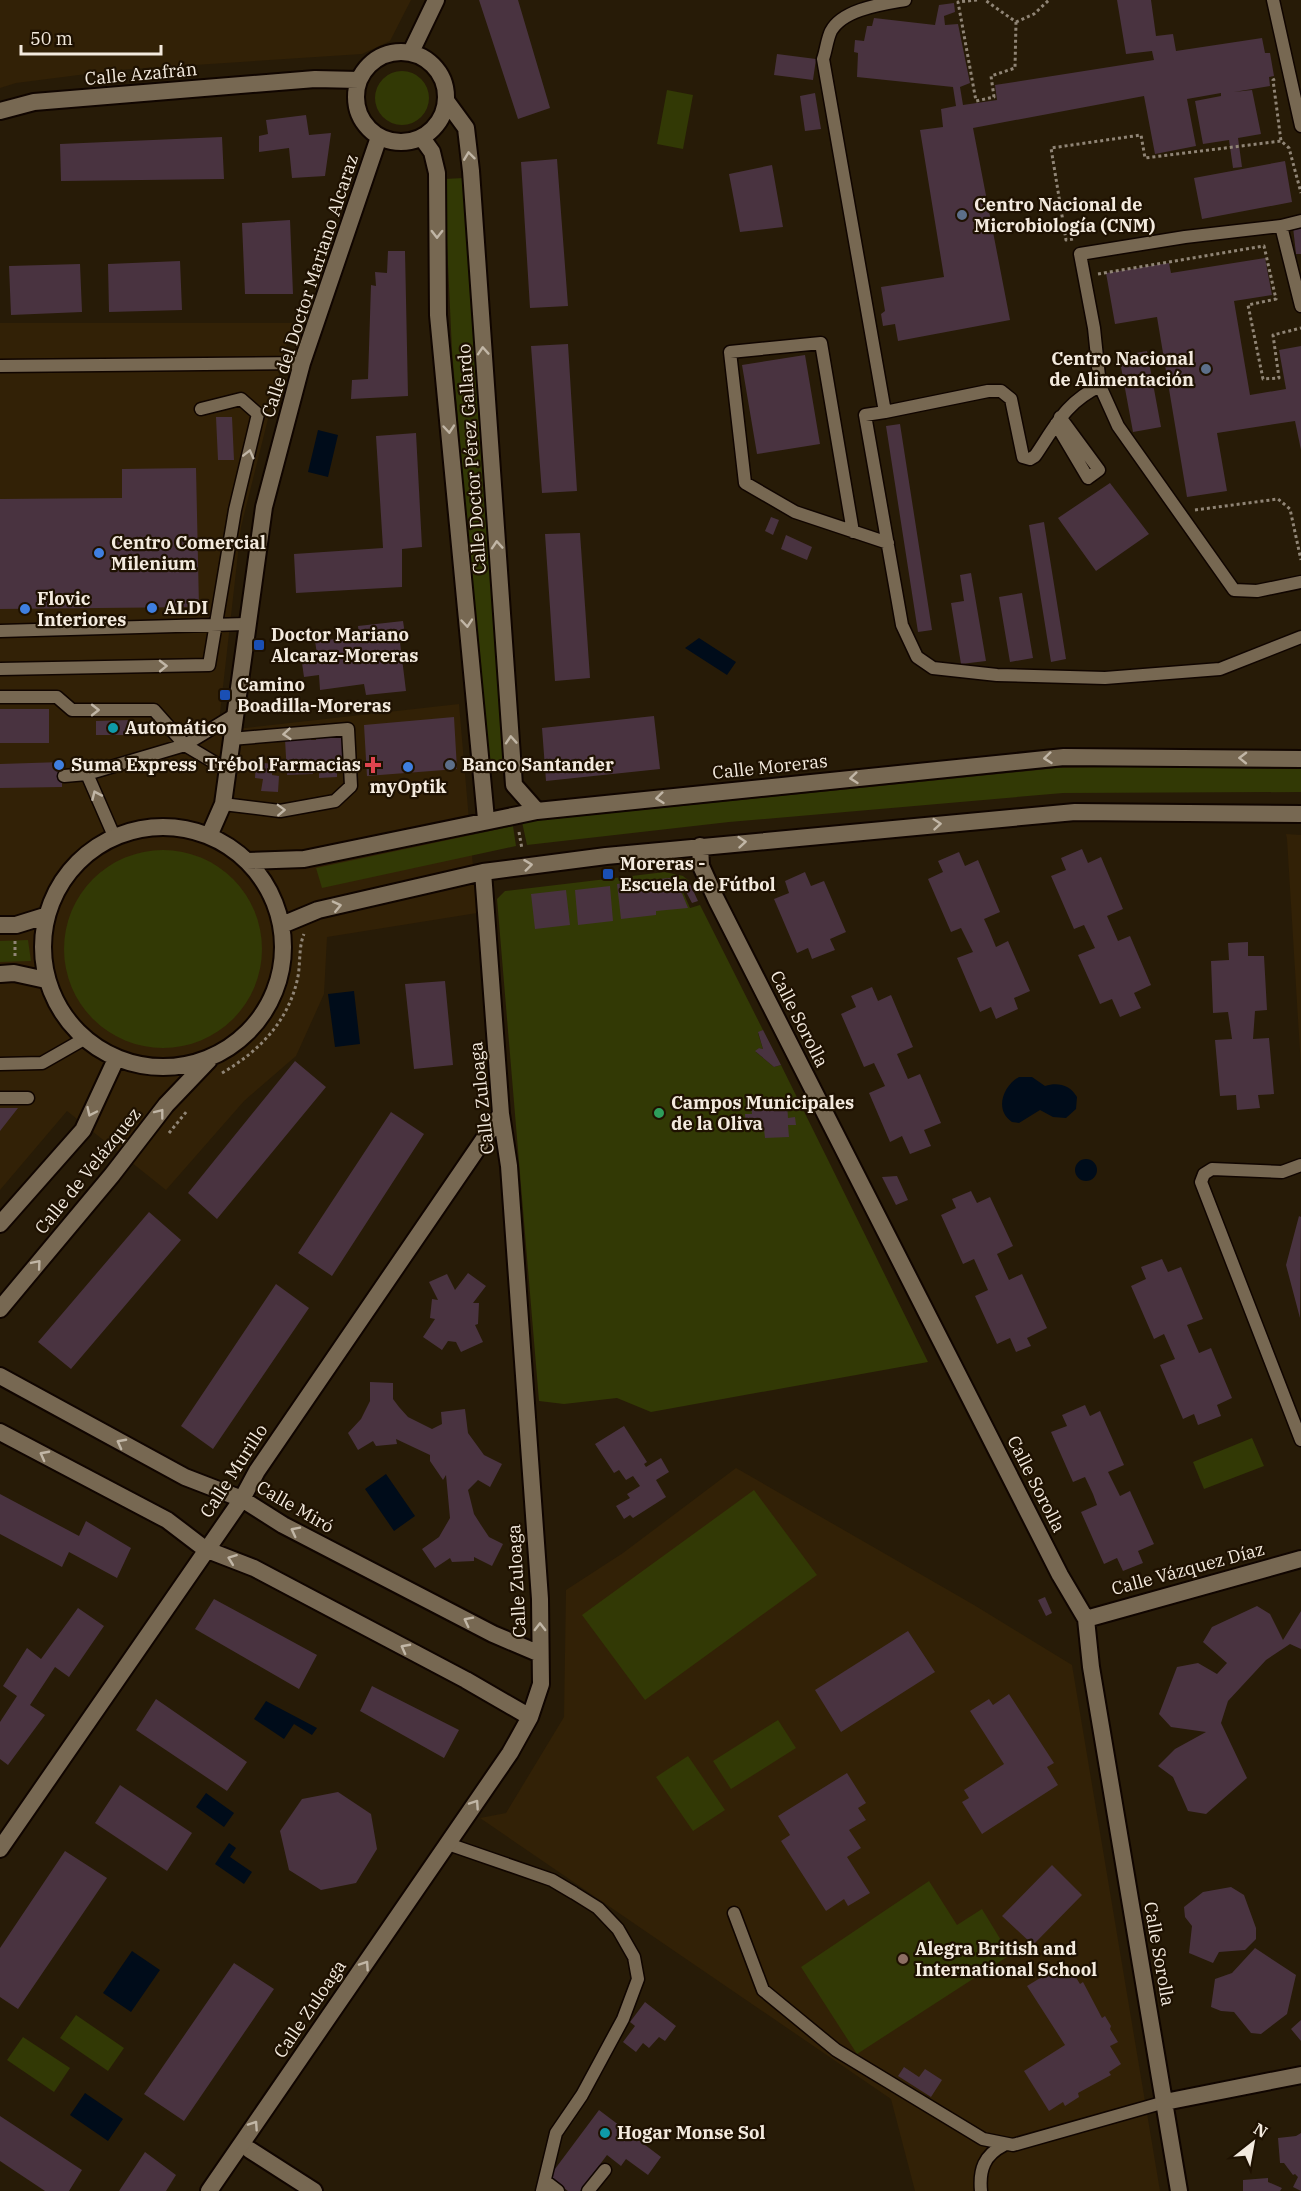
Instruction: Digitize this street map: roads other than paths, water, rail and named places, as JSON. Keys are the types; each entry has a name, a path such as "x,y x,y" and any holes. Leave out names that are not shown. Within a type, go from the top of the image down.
{"street":[{"path":"411,52 436,0"},
{"path":"411,52 431,62 444,80 447,102 439,123 422,138 401,142 379,137 363,122 356,102 359,80 371,63 389,53 411,52"},
{"name":"Calle Azafrán","path":"0,111 46,101 315,79 359,80"},
{"name":"Calle Doctor Pérez Gallardo","path":"447,102 466,128 471,171 514,786 537,811"},
{"name":"Calle del Doctor Mariano Alcaraz","path":"209,836 223,804 246,624 264,507 302,363 379,137"},
{"name":"Calle Doctor Pérez Gallardo","path":"422,138 432,152 437,173 438,315 486,819"},
{"name":"Calle Moreras","path":"247,861 304,859 486,819 537,811 1064,757 1301,759"},
{"path":"282,924 318,910 483,872 700,846 1075,812 1301,814"},
{"path":"145,827 178,827 209,836 247,861 263,879 274,901 282,924 284,957 276,990 261,1019 238,1042 210,1059 179,1067 147,1067 116,1059 84,1039 61,1012 46,980 42,959 45,916 55,891 71,868 91,850 114,836 145,827"},
{"name":"Calle Sorolla","path":"700,846 701,866 716,899 1044,1544 1086,1619 1091,1666 1179,2191"},
{"name":"Calle Zuloaga","path":"210,2191 510,1753 530,1717 541,1684 540,1599 509,1166 501,1114 483,872"},
{"path":"8,925 45,916"},
{"path":"7,974 46,980"},
{"name":"Calle de Velázquez","path":"0,1224 83,1130 116,1059"},
{"name":"Calle de Velázquez","path":"0,1310 112,1175 166,1105 210,1059"},
{"name":"Calle Murillo","path":"0,1850 205,1549 242,1499 257,1471 501,1114"},
{"name":"Calle Miró","path":"0,1376 185,1478 242,1499 283,1525 493,1634 540,1654"},
{"path":"0,1432 167,1520 205,1549 254,1568 466,1680 530,1717"},
{"name":"Calle Vázquez Díaz","path":"1086,1619 1301,1559"},
{"path":"1164,2102 1301,2075"},
{"path":"250,2150 314,2191"}],"lane":[{"path":"885,412 823,59 832,30 850,15 869,6 905,0"},
{"path":"1273,0 1301,126"},
{"path":"1301,221 1281,226 1185,237 1080,254 1094,328 1100,386 1118,426 1234,590 1257,591 1301,582"},
{"path":"1281,226 1301,306"},
{"path":"853,531 821,343 730,352 745,483 795,512 888,543"},
{"path":"0,366 302,363"},
{"path":"1100,386 1081,395 1058,421 1035,456 1027,459 1023,458 1011,399 1001,391 988,391 865,415 902,625 917,657 933,668 974,674 1094,678 1220,669 1301,637"},
{"path":"0,669 209,665 235,510 258,414 241,399 201,409"},
{"path":"0,632 246,624"},
{"path":"0,698 57,697 72,710 154,710 185,745 227,770"},
{"path":"64,776 87,774 185,745 234,716"},
{"path":"223,804 280,811 335,801 351,786 348,729 231,739"},
{"path":"87,774 114,836"},
{"path":"0,1064 42,1063 84,1039"},
{"path":"0,1098 28,1098"},
{"path":"1301,1165 1282,1172 1212,1169 1204,1174 1201,1182 1301,1440"},
{"path":"448,1844 552,1880 574,1893 598,1908 618,1929 634,1957 638,1979 623,2019 582,2095 556,2133 542,2189"},
{"path":"734,1913 763,1990 836,2050 983,2139 1013,2145 1164,2102"},
{"path":"981,2191 980,2169 995,2150 1004,2145"},
{"path":"588,2191 605,2170"},
{"path":"542,2189 549,2184 558,2191"}],"water":[{"path":"318,430 338,435 328,477 308,472"},
{"path":"699,638 736,662 727,675 685,648"},
{"path":"354,991 360,1044 335,1047 328,994"},
{"path":"1019,1077 1032,1077 1045,1086 1054,1084 1067,1087 1077,1097 1076,1109 1066,1118 1053,1117 1040,1110 1019,1123 1012,1122 1003,1111 1003,1098 1009,1086"},
{"path":"1086,1159 1094,1162 1097,1170 1094,1178 1086,1181 1078,1178 1075,1170 1078,1162"},
{"path":"386,1474 415,1516 394,1531 365,1489"},
{"path":"266,1701 317,1728 312,1735 294,1724 284,1739 254,1719"},
{"path":"206,1793 234,1813 224,1827 196,1807"},
{"path":"229,1843 236,1848 230,1857 252,1872 244,1884 215,1864"},
{"path":"132,1951 160,1970 131,2012 103,1993"},
{"path":"85,2093 123,2119 108,2141 70,2115"}],"place":[{"name":"Centro Nacional de Microbiología (CNM)","path":"962,215"},
{"name":"Centro Nacional de Alimentación","path":"1206,369"},
{"name":"Centro Comercial Milenium","path":"99,553"},
{"name":"ALDI","path":"152,608"},
{"name":"Flovic Interiores","path":"25,609"},
{"name":"Doctor Mariano Alcaraz-Moreras","path":"259,645"},
{"name":"Camino Boadilla-Moreras","path":"225,695"},
{"name":"Automático","path":"113,728"},
{"name":"Suma Express","path":"59,765"},
{"name":"Trébol Farmacias","path":"373,765"},
{"name":"Banco Santander","path":"450,765"},
{"name":"myOptik","path":"408,767"},
{"name":"Moreras - Escuela de Fútbol","path":"608,874"},
{"name":"Campos Municipales de la Oliva","path":"659,1113"},
{"name":"Alegra British and International School","path":"903,1959"},
{"name":"Hogar Monse Sol","path":"605,2133"}]}
